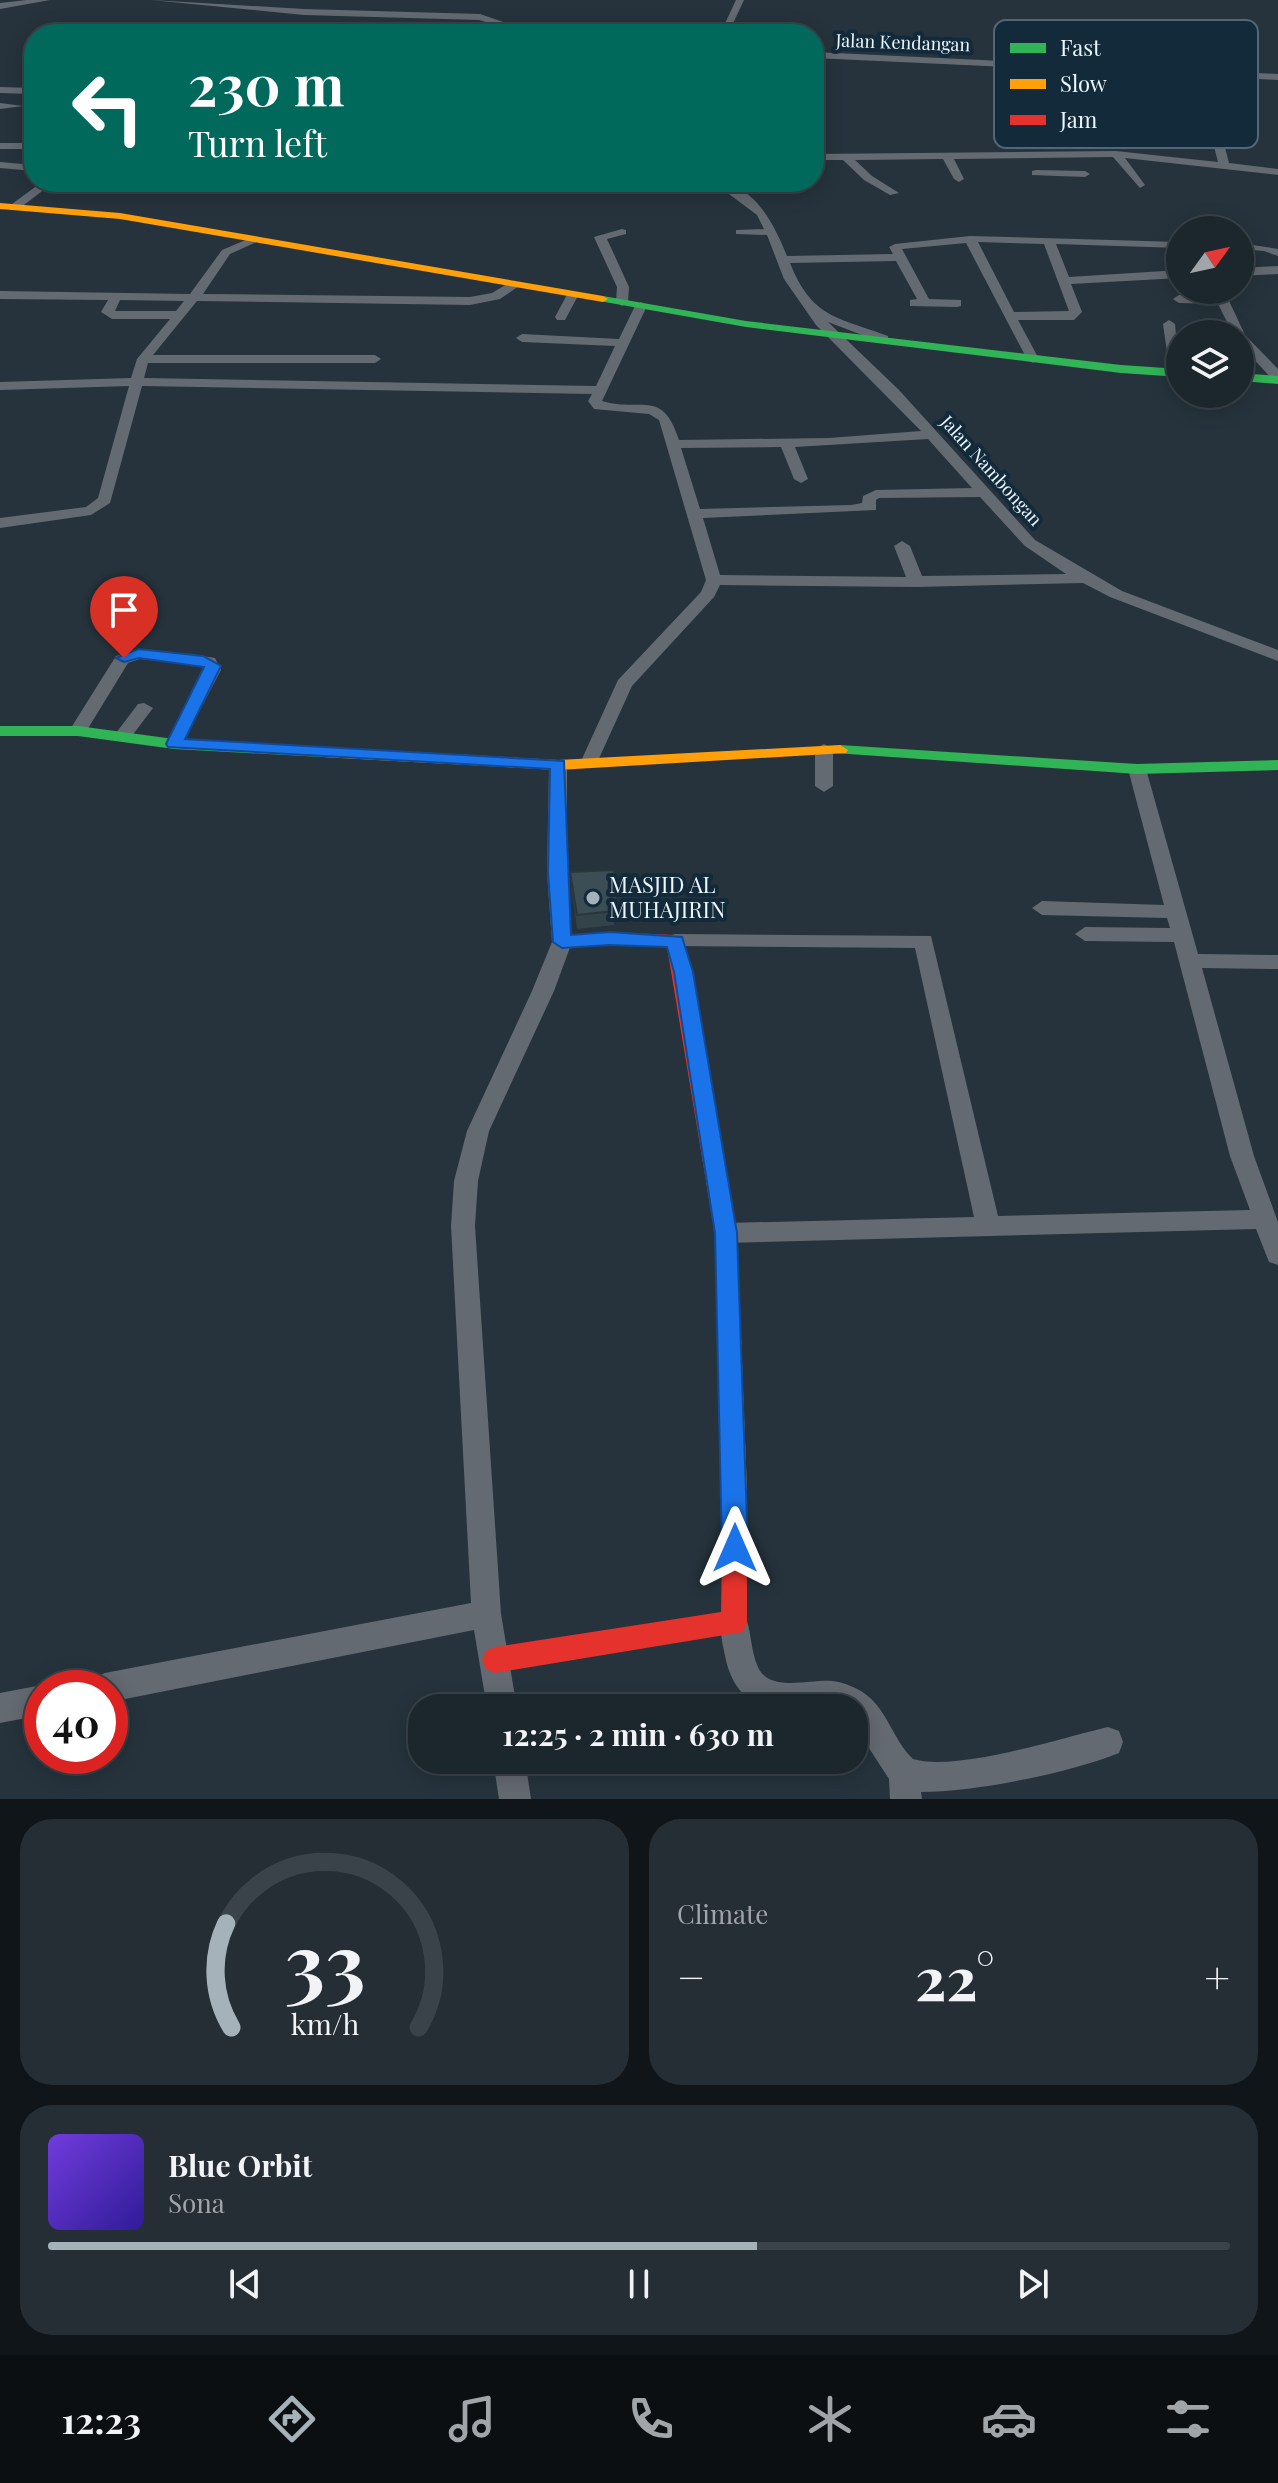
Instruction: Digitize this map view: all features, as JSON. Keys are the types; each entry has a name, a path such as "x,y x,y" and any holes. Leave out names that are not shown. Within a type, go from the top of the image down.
{"street":[{"path":"0,6 46,0"},
{"path":"155,0 309,12 457,16 503,24"},
{"path":"729,24 740,0"},
{"path":"276,24 309,12"},
{"path":"449,24 457,16"},
{"name":"Jalan Kendangan","path":"824,55 994,63"},
{"name":"Jalan Kendangan","path":"1258,76 1278,77"},
{"path":"0,90 24,91"},
{"path":"0,106 18,106"},
{"path":"0,146 24,146"},
{"path":"0,159 13,146"},
{"path":"1220,148 1224,164"},
{"path":"946,154 959,179"},
{"path":"1028,154 1040,185"},
{"path":"1116,154 1140,185"},
{"path":"824,157 1116,154 1278,172"},
{"path":"845,156 868,178 894,193"},
{"path":"0,165 24,167"},
{"path":"1036,173 1085,174"},
{"path":"8,206 32,192"},
{"name":"Jalan Nambongan","path":"733,192 752,204 772,232 790,279 831,334 894,393 1030,543 1085,578 1148,608 1278,656"},
{"path":"8,206 86,211 746,324 1166,372"},
{"path":"622,232 600,237 623,287 622,302"},
{"path":"740,232 772,232"},
{"path":"957,303 920,303 896,247 970,239 1026,238 1049,242 1166,245"},
{"path":"0,523 91,511 105,500 143,359 226,252 249,239"},
{"path":"970,239 1033,359"},
{"path":"1010,316 1074,316 1076,312 1066,281 1049,242"},
{"path":"1254,247 1278,253"},
{"path":"782,260 900,257"},
{"path":"1254,271 1278,270"},
{"path":"1066,281 1166,275"},
{"path":"0,295 476,301 502,294 516,284"},
{"path":"561,317 573,294"},
{"path":"116,296 107,312 110,315 178,315"},
{"path":"590,761 617,694 708,594 714,580 662,414 652,410 599,406 595,401 641,306"},
{"path":"814,313 883,339"},
{"path":"522,338 623,343"},
{"path":"1254,352 1278,379"},
{"path":"143,359 377,356 363,384"},
{"path":"1254,378 1278,379"},
{"path":"0,386 135,382 601,390"},
{"path":"673,444 786,443 931,435"},
{"path":"786,443 801,479"},
{"path":"692,514 851,509 871,507 868,499 876,494 986,492"},
{"path":"902,546 916,582"},
{"path":"714,580 916,582 1085,578"},
{"path":"78,731 124,658 138,654 209,662 212,670 174,744"},
{"path":"122,737 144,708"},
{"path":"0,731 78,731 174,744 558,765 824,749 1137,769 1278,765"},
{"path":"824,749 824,786"},
{"path":"500,1694 486,1614 463,1226 466,1181 478,1131 543,991 562,942 557,873 558,765"},
{"path":"1137,769 1242,1156 1278,1255"},
{"path":"1042,908 1175,912"},
{"path":"1085,934 1182,935"},
{"path":"562,942 610,938 924,941 988,1224"},
{"path":"675,941 683,972 726,1233 735,1478 734,1623 746,1678 755,1690 766,1697 833,1696 846,1699 872,1723 905,1785 922,1778 957,1775 1108,1742"},
{"path":"1189,961 1278,962"},
{"path":"726,1233 1264,1219"},
{"path":"128,1684 486,1614"},
{"path":"495,1660 734,1623"},
{"path":"0,1708 24,1703"},
{"path":"511,1774 515,1799"}],"building":[{"path":"614,870 616,896 611,896 614,911 577,915 570,872"}],"traffic: fast":[{"path":"603,299 746,324 1166,372"},
{"path":"1254,378 1278,380"},
{"path":"0,731 78,731 174,744 322,752"},
{"path":"840,750 1137,769 1278,765"}],"traffic: slow":[{"path":"0,206 120,216 603,299"},
{"path":"322,752 558,765 840,750"},
{"path":"717,1181 726,1233 735,1492"}],"traffic: jam":[{"path":"562,942 610,938 675,941 717,1181"},
{"path":"495,1660 734,1623 735,1492"}],"place":[{"name":"MASJID AL MUHAJIRIN","path":"593,898"}],"route":[{"path":"124,658 138,654 203,660 213,666 174,744 558,765 557,873 562,942 610,938 675,941 683,972 726,1233 735,1548"}]}
